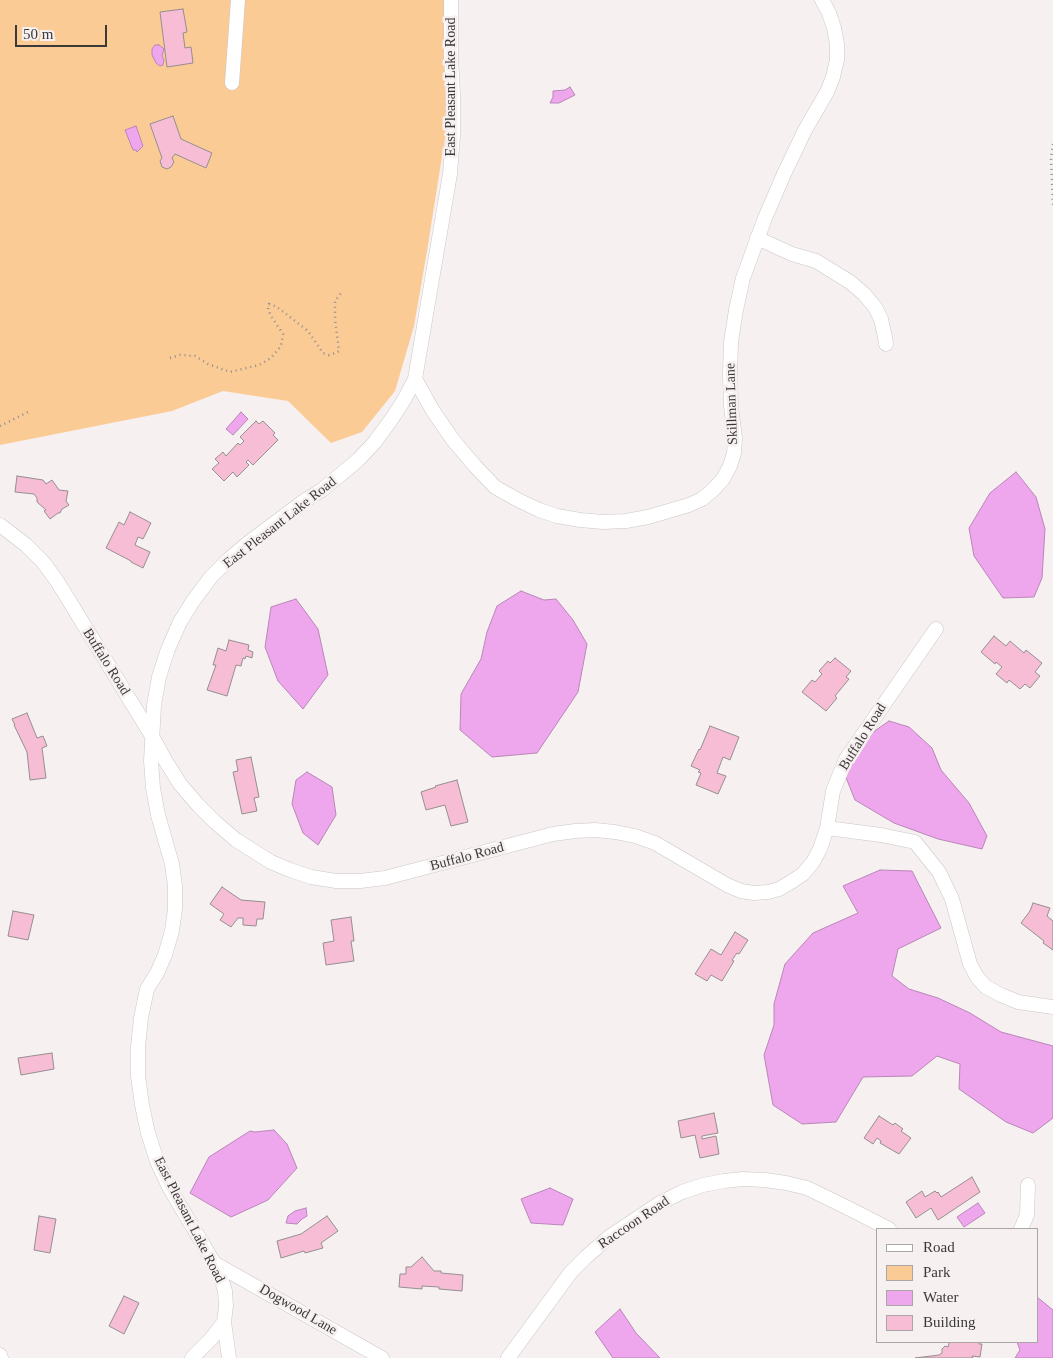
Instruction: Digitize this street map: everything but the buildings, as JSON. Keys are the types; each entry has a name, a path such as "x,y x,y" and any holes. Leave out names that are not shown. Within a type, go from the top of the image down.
{"street":[{"path":"232,83 238,0"},
{"name":"East Pleasant Lake Road","path":"229,1358 224,1322 225,1290 214,1263 169,1187 157,1161 148,1133 138,1076 141,1018 147,989 165,955 176,908 176,886 172,864 158,815 153,788 151,761 154,705 159,677 168,649 180,622 211,577 228,559 304,501 322,490 358,460 374,443 391,420 415,379 450,174 453,112 451,0"},
{"name":"Skillman Lane","path":"415,379 433,411 453,440 475,466 496,486 518,500 539,510 580,520 626,521 648,517 689,505 702,499 713,490 730,466 734,453 735,438 730,374 731,342 743,278 757,238 784,174 827,92 837,60 834,28 822,0"},
{"path":"757,238 792,254 816,261 850,282 875,307 886,337 886,344"},
{"name":"Buffalo Road","path":"0,525 26,545 43,562 57,581 180,784 198,806 236,840 271,862 311,877 336,881 385,878 553,834 575,830 595,830 635,836 655,843 727,885 741,891 754,893 779,889 803,874 813,862 820,849 826,828 832,791 846,759 936,629"},
{"path":"826,828 881,835 915,842 939,872 952,899 970,964 977,977 986,987 1018,1002 1053,1007"},
{"name":"Raccoon Road","path":"508,1358 571,1272 586,1256 609,1237 655,1206 682,1192 703,1185 743,1179 786,1183 807,1188 887,1228"},
{"path":"1021,1228 1027,1215 1028,1185"},
{"name":"Dogwood Lane","path":"214,1263 382,1358"},
{"path":"192,1358 211,1339 224,1322"}],"path":[{"path":"1053,144 1051,158 1053,204"},
{"path":"170,358 196,356 208,364 230,372 259,366 271,358 281,346 283,334 271,316 268,309 269,304 277,307 308,330 323,353 328,355 336,353 339,351 335,301 341,293"},
{"path":"0,426 30,411"}],"green space":[{"path":"0,0 446,0 446,131 414,326 395,391 362,432 331,443 288,401 223,391 172,411 0,445"}],"water":[{"path":"155,45 159,45 164,49 162,56 164,60 163,65 160,66 152,55 152,49"},
{"path":"570,87 575,95 559,103 550,103 553,91 565,90"},
{"path":"136,126 143,146 137,152 133,150 125,130"},
{"path":"241,412 248,419 233,435 226,429"},
{"path":"1016,472 1036,497 1045,529 1042,578 1034,597 1003,598 974,556 969,528 990,493"},
{"path":"521,591 544,600 556,599 573,620 587,644 578,692 537,753 492,757 460,730 461,694 481,659 487,632 497,606"},
{"path":"296,599 318,629 328,675 303,709 278,681 265,647 271,607"},
{"path":"889,721 909,727 932,748 941,770 969,803 987,836 982,849 938,839 894,823 855,800 845,775 852,755 876,730"},
{"path":"307,772 332,787 336,815 318,845 303,833 292,804 296,780"},
{"path":"880,870 912,871 941,928 898,949 892,976 909,989 938,998 970,1013 1001,1032 1053,1046 1053,1118 1033,1133 1006,1122 959,1089 960,1064 937,1056 912,1076 863,1077 836,1122 802,1124 773,1105 764,1055 774,1025 774,1004 785,964 813,933 858,913 843,886"},
{"path":"274,1130 287,1144 297,1168 268,1200 231,1217 190,1193 209,1157 250,1131"},
{"path":"550,1188 573,1199 563,1225 531,1223 521,1199"},
{"path":"978,1203 985,1213 964,1227 957,1217"},
{"path":"306,1208 307,1216 297,1224 286,1223 288,1216 295,1211"},
{"path":"1038,1298 1053,1310 1053,1358 1015,1358 1020,1350 1017,1343 1038,1343"},
{"path":"620,1309 636,1333 660,1358 613,1358 595,1332"}]}
